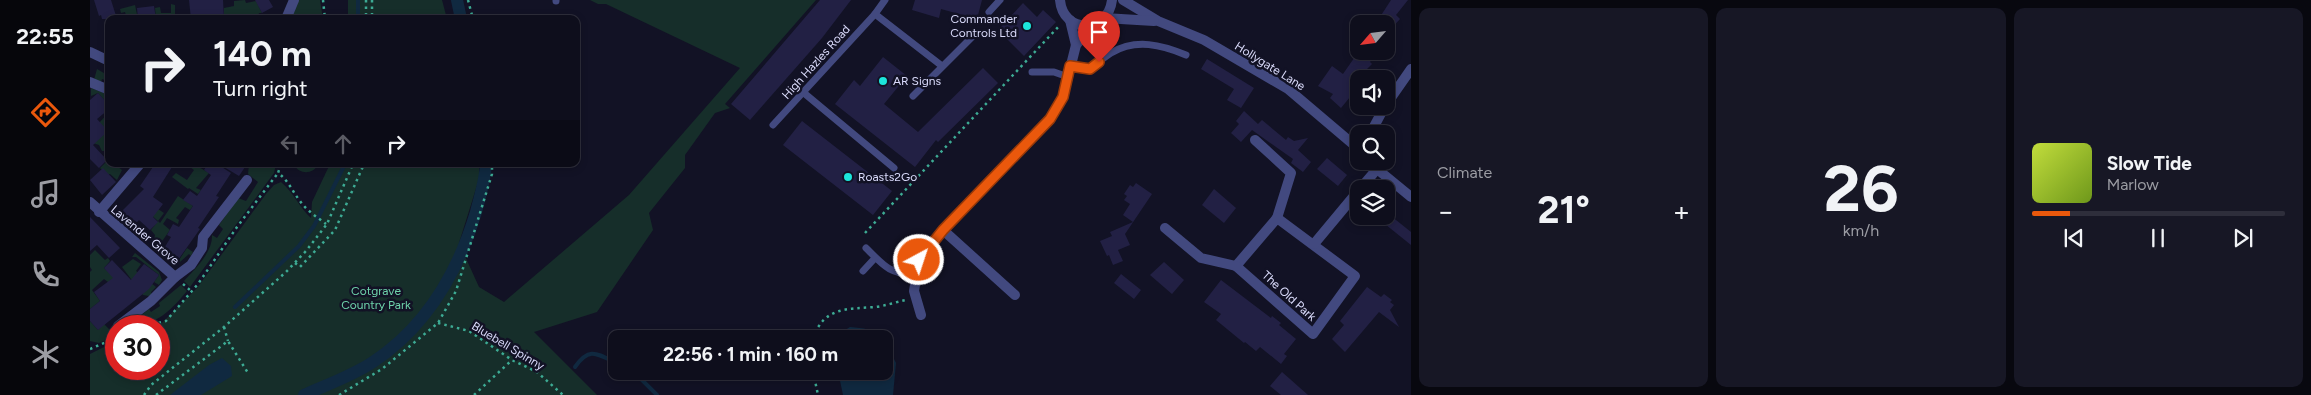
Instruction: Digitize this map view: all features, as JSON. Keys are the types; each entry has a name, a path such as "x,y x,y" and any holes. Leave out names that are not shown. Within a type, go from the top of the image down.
{"street":[{"path":"288,15 294,0"},
{"path":"921,316 914,291 919,260 943,230 1050,119 1063,97 1076,45 1093,25 1104,18 1112,7 1112,0"},
{"name":"Hollygate Lane","path":"1123,0 1158,22 1204,40 1288,89 1350,142"},
{"path":"1058,2 1068,19 1076,45"},
{"name":"Hollygate Lane","path":"1104,18 1158,22"},
{"path":"1068,19 1079,25 1093,25"},
{"path":"90,52 105,59"},
{"path":"1395,93 1411,69"},
{"path":"90,82 105,88"},
{"path":"1165,228 1201,258 1236,266 1277,218 1291,173 1255,140"},
{"name":"Lavender Grove","path":"99,212 138,167"},
{"path":"1374,170 1411,198"},
{"name":"Lavender Grove","path":"133,315 191,265 202,248 203,237 246,180"},
{"path":"1314,244 1350,200"},
{"name":"Lavender Grove","path":"90,202 99,212 175,277"},
{"name":"The Old Park","path":"1236,266 1313,334 1355,276 1277,218"},
{"path":"943,230 1015,295"}],"lane":[{"name":"High Hazles Road","path":"774,125 875,14 885,0"},
{"path":"988,12 1000,0"},
{"path":"875,14 942,66"},
{"path":"913,96 973,36"},
{"path":"1070,66 1090,69 1111,53 1135,44 1155,46 1186,55"},
{"path":"1032,72 1054,72 1068,77"},
{"path":"804,93 894,168"},
{"path":"866,248 886,269 900,274 916,276"},
{"path":"863,271 875,258"}],"path":[{"path":"322,0 324,15"},
{"path":"366,0 366,15"},
{"path":"372,0 372,15"},
{"path":"468,0 473,15"},
{"path":"865,233 1068,19"},
{"path":"170,316 198,284 237,227 278,173 279,167"},
{"path":"144,395 151,385 224,327 295,263 327,224 352,167"},
{"path":"295,263 300,267 334,230 363,167"},
{"path":"339,395 382,369 438,323 456,291 492,174 492,167"},
{"path":"278,173 287,179 300,200 315,218 327,224"},
{"path":"816,330 817,327 838,311 850,308 877,307 909,300"},
{"name":"Bluebell Spinny","path":"438,323 469,331 512,360 537,372 563,395"},
{"path":"224,327 228,341 248,374"},
{"path":"156,395 228,341"},
{"path":"90,347 105,342"},
{"path":"474,395 512,360"},
{"path":"815,380 818,395"}],"green space":[{"path":"245,0 246,3 256,1 262,13 258,15 224,15 224,8 234,6 234,1"},
{"path":"297,0 320,0 322,15 291,15"},
{"path":"348,0 442,0 446,15 348,15"},
{"name":"Cotgrave Country Park","path":"590,0 816,0 725,104 730,108 715,113 685,155 685,168 649,213 653,230 597,312 534,332 597,395 90,395 90,354 105,346 105,380 170,380 170,315 197,288 274,185 281,182 311,218 312,202 329,167 479,167 479,179 459,243 479,287 504,302 629,195 740,68 606,4 598,4"},
{"path":"171,4 175,5 175,15 156,15 155,8 160,7 161,13 171,13"},
{"path":"135,5 137,15 126,15 125,12 121,13 120,9"},
{"path":"97,69 105,74 105,80 102,79 101,82 94,80"},
{"path":"91,88 105,93 105,101 98,93 91,96"},
{"path":"105,116 105,151 102,151 99,145 93,143 100,122"},
{"path":"105,163 105,167 118,167 122,170 117,180 100,168"},
{"path":"190,167 199,167 209,173 196,188 201,190 198,194 172,177 176,173 187,180 194,170"},
{"path":"249,167 275,167 274,173 190,287 184,281 198,266 210,248 212,235 217,238 223,229 219,225 238,198 246,201 258,182 248,174"},
{"path":"317,167 310,172 302,172 296,168"},
{"path":"178,196 193,206 190,210 185,207 176,218 179,220 178,224 167,218 163,224 170,230 160,244 154,240 155,235 151,230 158,221 160,223"},
{"path":"146,201 164,213 158,221 149,213"},
{"path":"187,248 193,252 191,256 189,254 180,262 170,259 172,256 179,260"},
{"path":"95,250 105,260 108,258 110,261 104,268 112,276 128,286 108,282 104,279 92,290 100,301 90,309 90,272 92,270 90,267 90,255"},
{"path":"135,253 159,272 162,280 159,285 154,282 159,275 136,257 132,257"},
{"path":"133,259 141,264 136,271 156,287 151,292 152,295 143,295 122,267"},
{"path":"181,285 187,291 164,315 142,315 149,309 151,312 160,306 159,303"},
{"path":"90,321 98,330 104,324 105,341 99,343 90,341"}],"water":[{"path":"850,327 868,330 845,330"},
{"path":"893,357 896,363 893,395 843,395 840,380 893,380"},
{"path":"222,358 231,366 232,376 201,395 170,395 209,365"}],"building":[{"path":"94,0 111,0 116,15 105,15 105,19 102,19 101,15 99,16"},
{"path":"189,0 223,0 224,15 191,15"},
{"path":"255,0 269,0 273,7 262,13"},
{"path":"820,0 851,0 822,38 750,120 731,104"},
{"path":"915,0 982,0 977,19 941,9 939,18 912,10"},
{"path":"1391,0 1408,0 1396,15 1400,19 1395,25 1395,15 1381,15"},
{"name":"Commander Controls Ltd","path":"1023,3 1037,17 1043,10 1056,22 1024,56 998,30"},
{"path":"154,6 155,15 138,15 137,8"},
{"path":"883,57 907,76 884,104 918,132 983,68 998,83 938,142 936,140 915,167 835,104 854,80 860,86"},
{"path":"1207,59 1254,88 1241,108 1227,100 1234,89 1201,69"},
{"path":"1353,60 1371,60 1370,62 1372,64 1366,70 1350,70 1350,97 1341,108 1330,98 1333,94 1318,86 1332,66 1343,74"},
{"path":"98,93 105,101 105,112 97,119 105,128 105,134 93,145 105,158 105,162 99,168 90,159 90,100"},
{"path":"1244,111 1258,124 1262,120 1286,140 1288,137 1294,141 1308,138 1298,150 1311,162 1303,172 1291,163 1293,159 1252,130 1241,142 1231,133 1239,124 1236,121"},
{"path":"802,121 892,191 873,215 783,145"},
{"path":"1327,158 1347,175 1338,186 1317,169"},
{"path":"153,167 172,167 153,197 163,204 153,217 158,222 150,230 139,220 133,226 120,213 144,189 140,186"},
{"path":"206,167 222,167 231,173 216,196 219,197 198,228 200,229 178,260 163,250 171,237 167,235 173,224 179,227 193,206 183,200 190,191 197,196 211,175 204,170"},
{"path":"224,167 245,167 239,176"},
{"path":"103,168 116,182 102,195 90,180"},
{"path":"1136,183 1152,194 1125,234 1130,245 1118,250 1123,261 1113,265 1100,241 1112,236 1110,232 1133,222 1123,215 1130,204 1124,200 1127,196 1124,194 1130,185 1133,187"},
{"path":"1214,189 1236,208 1224,223 1202,205"},
{"path":"90,217 120,248 109,258 97,245 90,251"},
{"path":"1395,219 1411,232 1411,245 1386,225 1395,225"},
{"path":"112,260 131,280 144,264 159,275 149,289 117,315 105,315 105,324 98,330 90,321 90,309 100,301 94,292 113,278 104,268"},
{"path":"1164,262 1184,280 1172,294 1150,275"},
{"path":"1121,274 1141,290 1134,299 1114,283"},
{"path":"1221,280 1271,318 1272,316 1281,323 1279,325 1296,339 1284,354 1287,356 1281,364 1260,347 1256,351 1244,343 1216,320 1221,314 1204,302"},
{"path":"1367,287 1381,297 1384,294 1392,300 1390,302 1394,305 1390,310 1399,327 1379,312 1345,352 1332,339 1344,325 1340,321"},
{"path":"1282,372 1308,395 1281,395 1270,386"}],"waterway":[{"path":"358,0 358,15"},
{"path":"457,0 460,15"},
{"path":"235,307 299,246 314,226 344,167"},
{"path":"304,395 348,376 373,362 392,348 424,315 438,296 460,256 476,212 486,167"},
{"path":"575,367 589,354 608,359"},
{"path":"642,380 657,395"}],"place":[{"name":"Commander Controls Ltd","path":"1027,26"},
{"name":"AR Signs","path":"883,81"},
{"name":"Roasts2Go","path":"848,177"}],"route":[{"path":"919,260 943,230 1050,119 1063,97 1070,66 1090,69 1099,62"}]}
